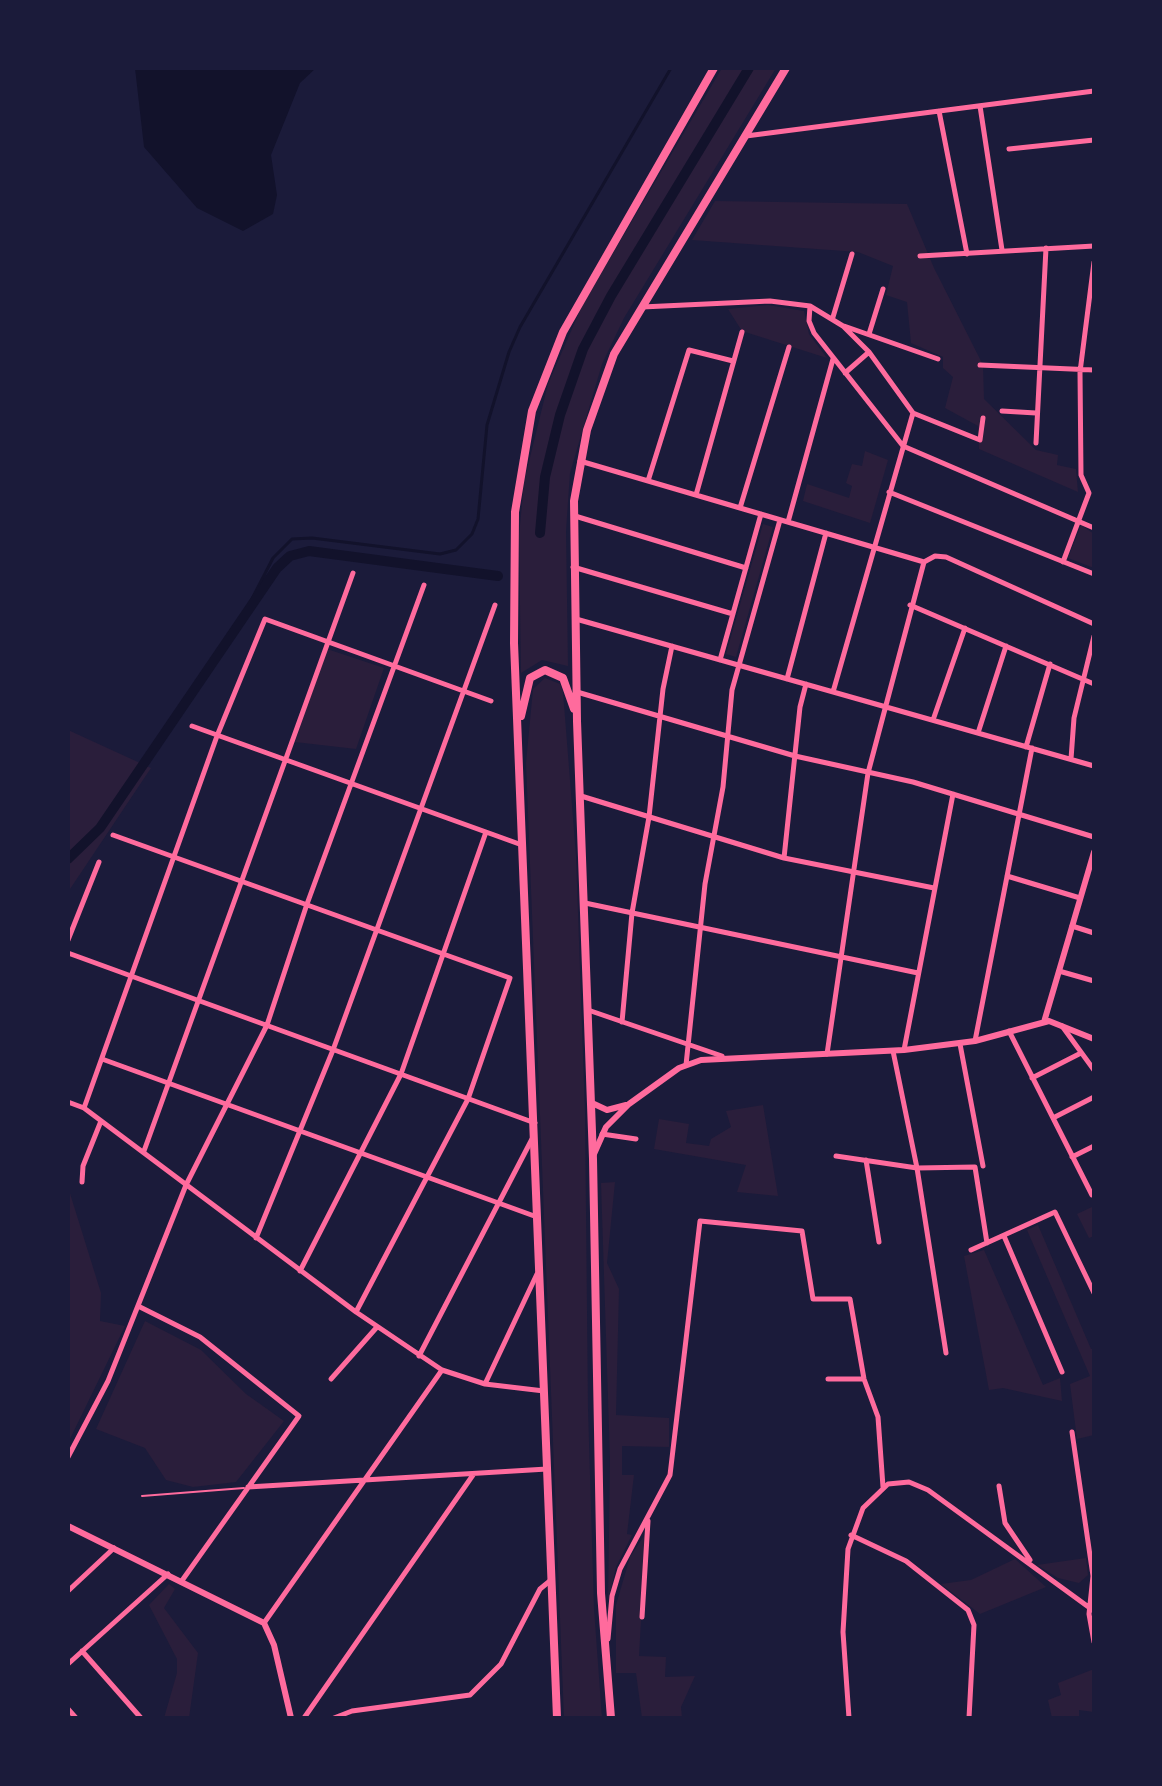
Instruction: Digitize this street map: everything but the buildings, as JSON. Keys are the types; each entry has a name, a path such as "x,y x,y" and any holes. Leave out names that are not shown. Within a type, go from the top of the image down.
{"highway":[{"path":"557,1718 513,569 522,455 539,387 563,332 714,68"},
{"path":"611,1718 601,1593 593,1320 592,1103 577,721 573,515 580,461 606,373 640,307 786,68"},
{"path":"519,734 525,692 530,678 538,671 554,671 563,678 577,721"}],"street":[{"path":"745,136 1094,91"},
{"path":"980,106 1002,250"},
{"path":"939,111 967,254"},
{"path":"1009,149 1094,140"},
{"path":"920,256 1094,246"},
{"path":"1036,443 1046,248"},
{"path":"833,317 852,254"},
{"path":"1063,562 1091,494 1081,475 1080,372 1094,262"},
{"path":"869,334 883,289"},
{"path":"640,307 770,301 810,306 833,317 869,352 913,413 980,440 983,418"},
{"path":"810,306 810,328 903,446 1094,528"},
{"path":"843,326 938,359"},
{"path":"696,495 742,332"},
{"path":"740,508 789,347"},
{"path":"648,481 691,349 733,361"},
{"path":"845,373 869,352"},
{"path":"788,522 834,358"},
{"path":"980,365 1080,372 1094,370"},
{"path":"1002,411 1036,413"},
{"path":"833,692 913,413"},
{"path":"580,461 924,562"},
{"path":"889,492 1094,574"},
{"path":"720,660 761,514"},
{"path":"573,515 746,568"},
{"path":"686,1065 700,927 738,665 780,520"},
{"path":"787,679 826,533"},
{"path":"827,1054 868,773 910,605 924,562 935,556 966,563 1094,624"},
{"path":"573,567 733,614"},
{"path":"144,1151 353,573"},
{"path":"68,1457 108,1381 186,1185 267,1025 307,904 424,585"},
{"path":"256,1238 333,1050 495,605"},
{"path":"910,605 1094,684"},
{"path":"84,1108 217,736 265,619 491,701"},
{"path":"575,619 1094,766"},
{"path":"933,720 965,628"},
{"path":"1071,759 1081,678 1094,636"},
{"path":"622,1022 632,913 649,817 663,717 663,689 672,646"},
{"path":"978,733 1006,646"},
{"path":"975,1041 1020,813 1029,748 1050,664"},
{"path":"784,858 806,684"},
{"path":"577,692 795,756 953,794 1094,837"},
{"path":"192,726 524,846"},
{"path":"904,1050 953,794"},
{"path":"581,796 784,858 934,888"},
{"path":"300,1271 401,1074 486,832"},
{"path":"113,835 510,978 468,1099 356,1312"},
{"path":"1044,1022 1094,852"},
{"path":"68,940 99,862"},
{"path":"1007,876 1080,898"},
{"path":"585,903 918,973"},
{"path":"1072,926 1094,933"},
{"path":"68,953 401,1074 536,1127 419,1356"},
{"path":"1059,971 1094,981"},
{"path":"588,1010 722,1056"},
{"path":"593,1159 602,1134 629,1104 686,1065 722,1056 904,1050 975,1041 1044,1022 1059,1022 1094,1039"},
{"path":"1059,1022 1094,1070"},
{"path":"1009,1031 1092,1195"},
{"path":"960,1044 983,1166"},
{"path":"893,1051 917,1168 946,1353"},
{"path":"1032,1078 1081,1053"},
{"path":"102,1059 540,1218"},
{"path":"1053,1118 1094,1097"},
{"path":"68,1102 84,1108 356,1312 442,1370 485,1384 544,1391"},
{"path":"592,1103 607,1110 629,1104"},
{"path":"82,1182 83,1166 101,1121"},
{"path":"602,1134 636,1139"},
{"path":"1072,1157 1094,1146"},
{"path":"836,1156 917,1168 975,1167 987,1243"},
{"path":"866,1160 879,1242"},
{"path":"971,1250 1055,1212 1094,1293"},
{"path":"606,1662 617,1577 670,1475 681,1361 700,1221 802,1231 813,1299 850,1299 864,1379 878,1417 883,1487"},
{"path":"1004,1236 1062,1372"},
{"path":"485,1384 541,1266"},
{"path":"140,1307 200,1337 299,1416 181,1582"},
{"path":"331,1379 377,1327"},
{"path":"264,1623 442,1370"},
{"path":"828,1379 864,1379"},
{"path":"1072,1432 1093,1568 1094,1642"},
{"path":"247,1487 547,1469"},
{"path":"304,1718 474,1474"},
{"path":"849,1718 843,1632 847,1558 851,1535 863,1508 883,1487 902,1482 922,1487 1092,1610"},
{"path":"999,1486 1000,1505 1009,1533 1039,1570"},
{"path":"642,1617 648,1520"},
{"path":"68,1526 264,1623 274,1645 291,1718"},
{"path":"851,1535 906,1561 936,1582 972,1617 969,1718"},
{"path":"68,1591 114,1547"},
{"path":"68,1664 168,1574"},
{"path":"334,1718 352,1711 470,1695 501,1664 540,1589 552,1580"},
{"path":"82,1651 141,1718"},
{"path":"68,1709 76,1718"}],"lane":[{"path":"142,1496 247,1487"}],"shaded area":[{"path":"135,68 316,68 300,83 271,155 277,195 273,214 243,231 197,208 144,147"},
{"path":"722,68 776,68 624,318 602,364 570,473 566,531 568,666 542,660 521,673 519,536 524,482 548,384 582,306"},
{"path":"715,201 907,204 934,268 983,365 984,399 1036,450 1058,455 1057,465 1076,469 1078,492 979,449 978,426 945,408 953,377 943,368 943,357 911,343 907,302 886,295 893,266 858,252 692,240"},
{"path":"768,305 804,311 809,334 827,358 742,331 728,309"},
{"path":"865,451 888,460 870,523 803,501 807,484 849,498 852,486 846,483 852,464 862,466"},
{"path":"763,524 773,527 736,657 726,654"},
{"path":"1081,525 1094,534 1094,568 1068,558"},
{"path":"327,649 384,668 356,749 295,742"},
{"path":"545,678 560,684 563,692 576,856 585,1113 594,1609 602,1718 564,1718 526,763 533,689"},
{"path":"68,730 151,768 68,892"},
{"path":"763,1105 778,1196 737,1192 746,1165 654,1149 659,1119 689,1124 686,1143 709,1146 711,1139 731,1127 726,1111"},
{"path":"615,1182 607,1263 619,1289 616,1415 669,1418 669,1447 622,1446 622,1475 634,1475 627,1534 632,1535 616,1567 608,1602 610,1460 601,1183"},
{"path":"68,1187 101,1293 100,1321 125,1326 68,1443"},
{"path":"1094,1206 1094,1236 1089,1238 1077,1214"},
{"path":"1038,1225 1091,1349 1094,1348 1094,1435 1077,1439 1070,1384 1090,1376 1027,1230"},
{"path":"984,1250 1043,1385 1060,1378 1062,1401 1003,1388 989,1390 964,1256"},
{"path":"145,1321 201,1350 246,1394 284,1421 236,1482 193,1487 166,1480 145,1448 96,1429"},
{"path":"646,1533 639,1656 666,1657 665,1677 695,1676 681,1707 682,1718 642,1718 636,1673 616,1673 616,1605 630,1557"},
{"path":"1086,1558 1088,1575 1079,1583 1058,1578 1037,1565"},
{"path":"1015,1559 1046,1587 980,1614 941,1584 971,1580"},
{"path":"169,1584 175,1589 164,1608 198,1653 189,1718 164,1718 177,1673 177,1659 149,1605"},
{"path":"1094,1669 1094,1712 1079,1710 1079,1718 1052,1718 1048,1700 1061,1695 1058,1683"}],"waterway":[{"path":"238,626 273,558 292,539 312,538 440,554 456,550 472,534 478,519 487,425 509,352 520,327 671,68"},
{"path":"540,533 545,477 560,415 583,349 611,296 749,68"},
{"path":"68,859 100,828 277,568 290,556 309,551 498,576"}]}
